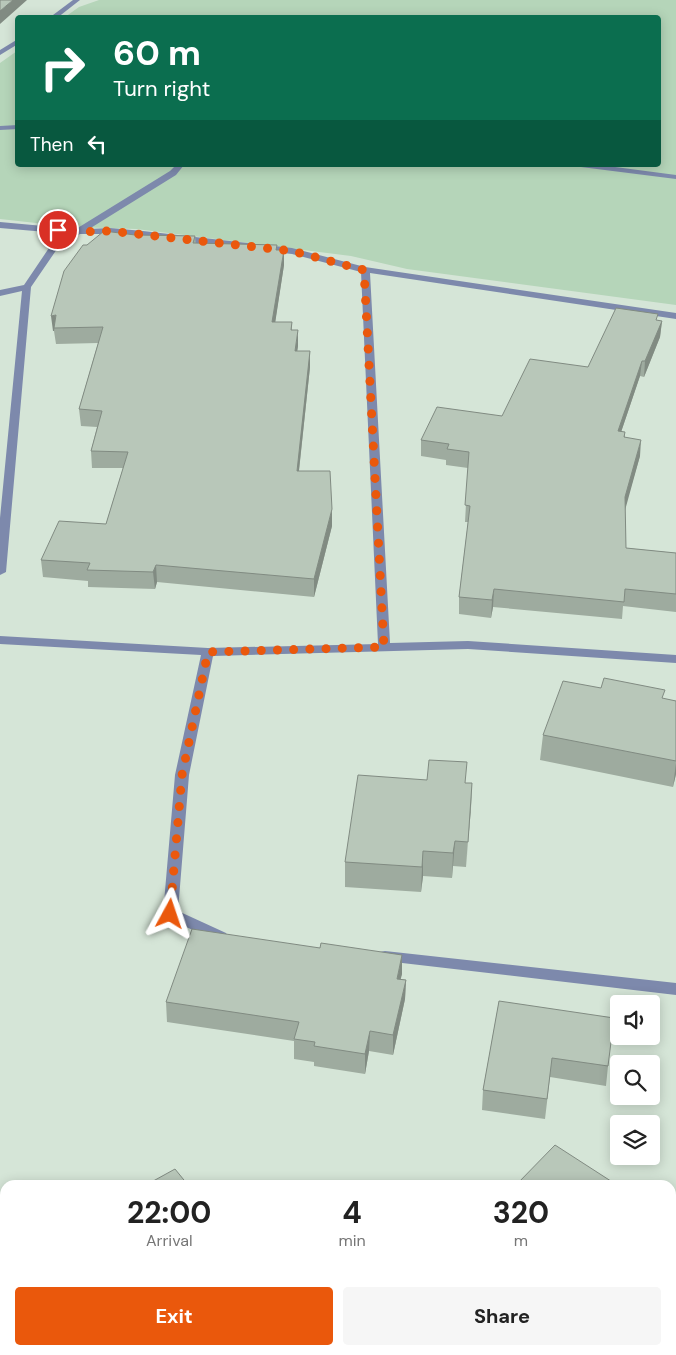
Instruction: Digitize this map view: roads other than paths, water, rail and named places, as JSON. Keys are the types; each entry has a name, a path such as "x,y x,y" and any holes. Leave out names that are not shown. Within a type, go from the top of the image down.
{"street":[{"path":"56,15 77,0"},
{"path":"0,54 15,43"},
{"path":"0,128 15,127"},
{"path":"0,572 18,396 26,287 54,247 173,173 178,167"},
{"path":"597,167 676,177"},
{"path":"0,225 77,232 110,231 292,251 364,270 676,316"},
{"path":"364,270 384,647"},
{"path":"0,293 26,287"},
{"path":"0,640 208,652 468,645 676,659"},
{"path":"208,652 182,775 170,914 218,937 237,939"},
{"path":"374,955 676,990"}]}
